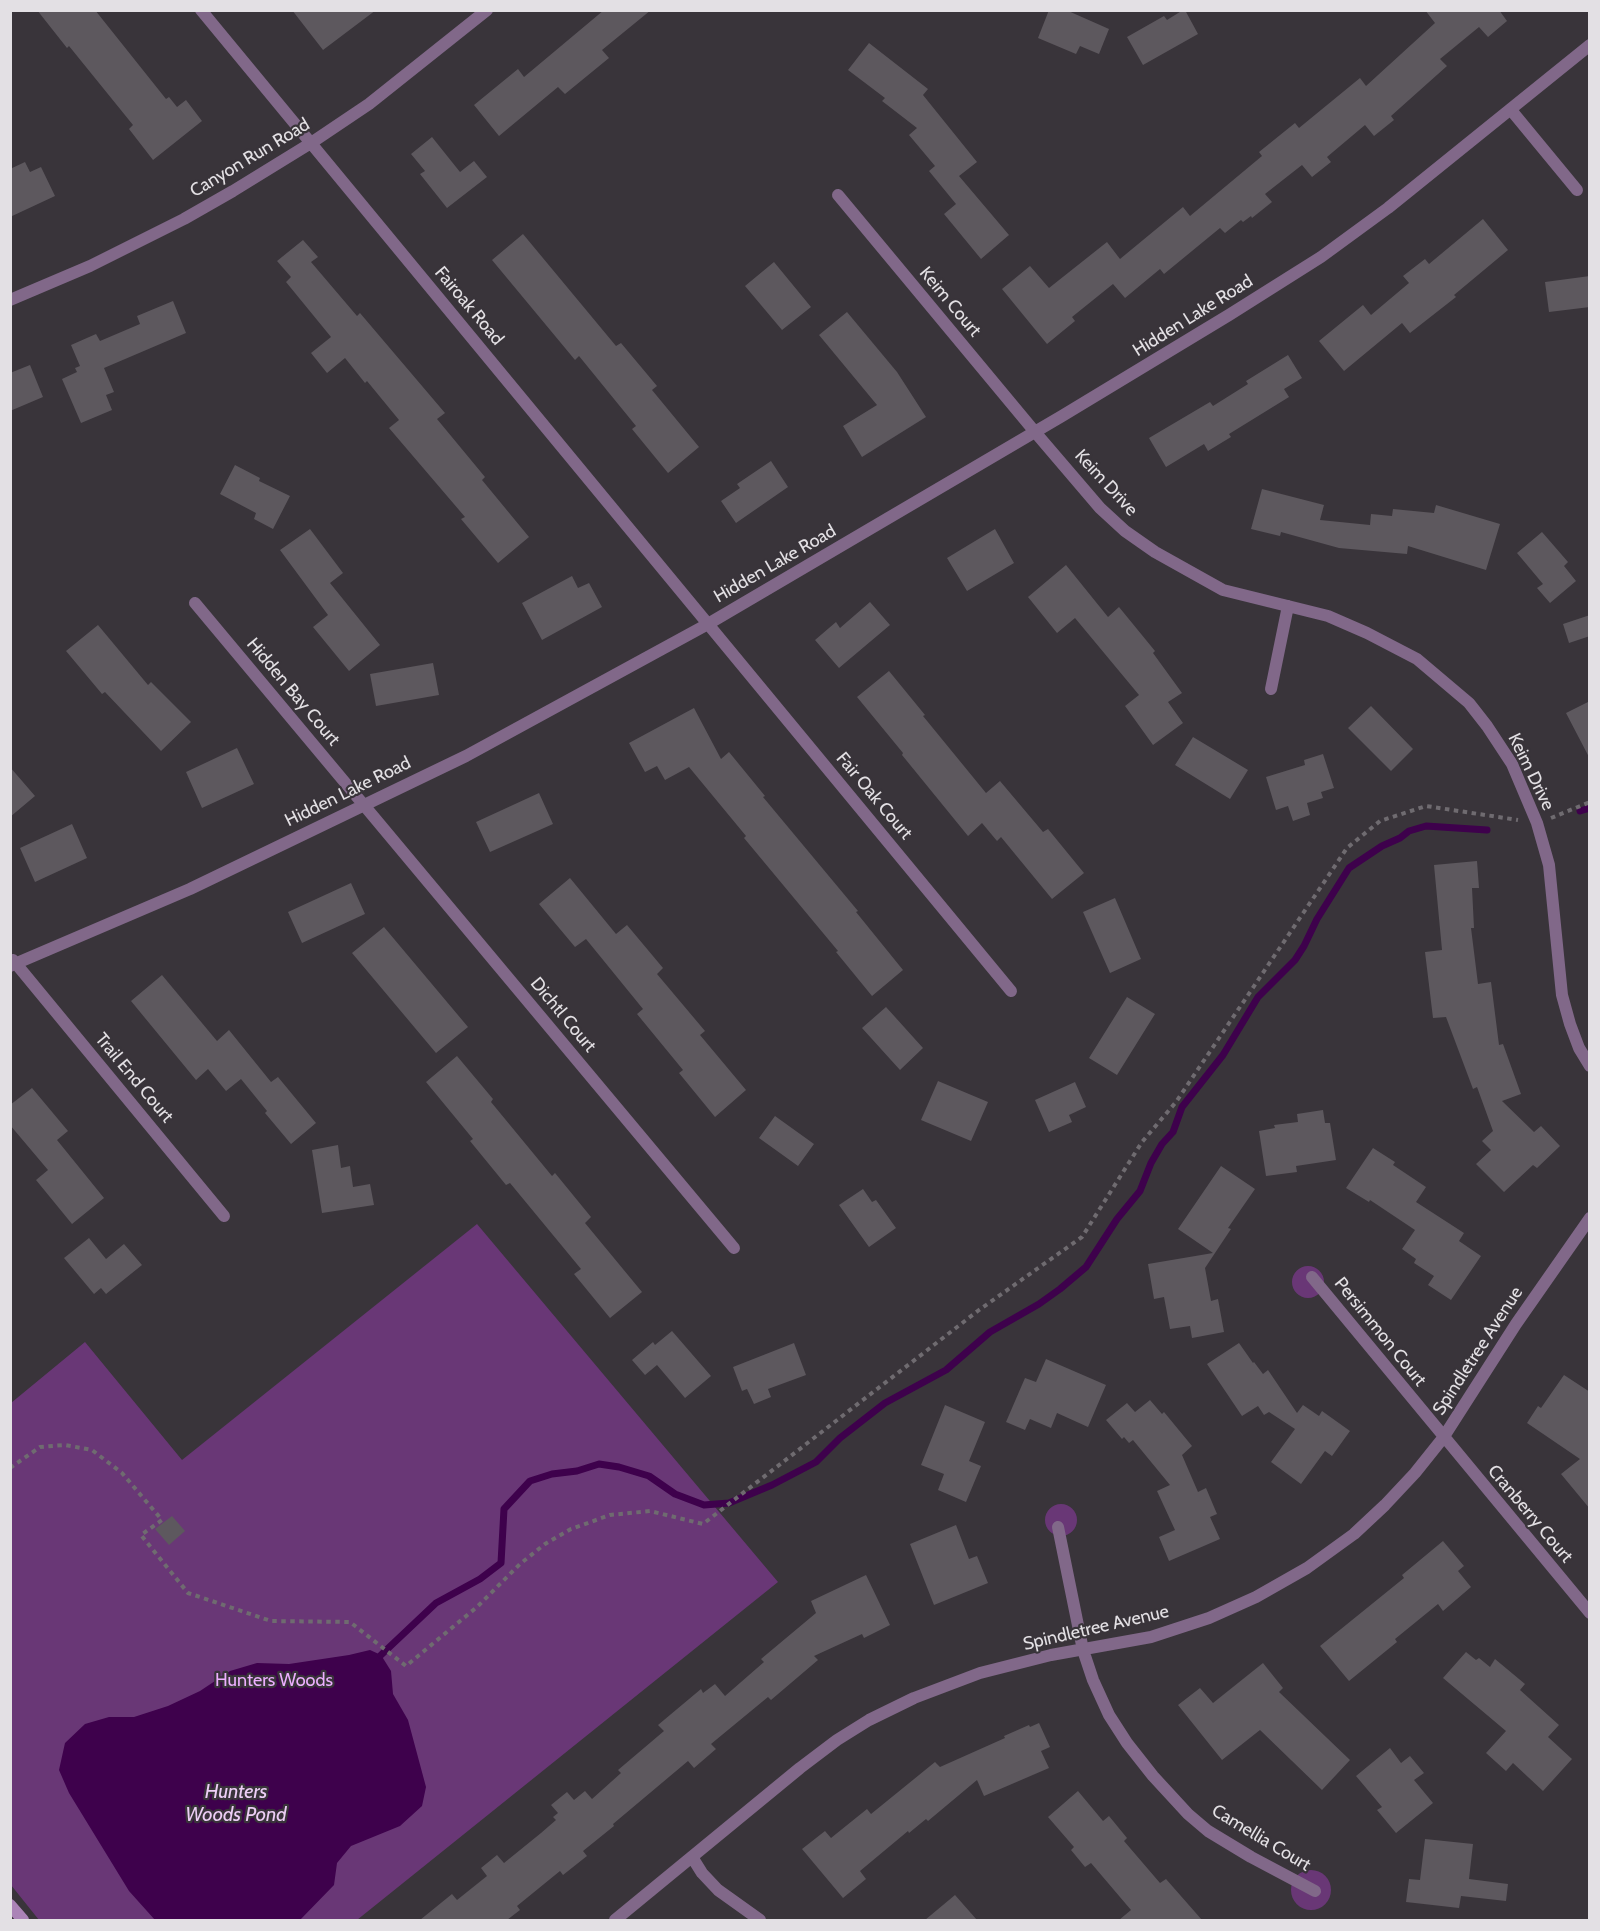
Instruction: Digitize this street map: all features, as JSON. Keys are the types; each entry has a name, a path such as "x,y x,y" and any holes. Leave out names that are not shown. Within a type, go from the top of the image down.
{"main road":[{"path":"10,1905 23,1920"}],"street":[{"name":"Fairoak Road","path":"201,10 708,624"},
{"name":"Canyon Run Road","path":"10,300 90,266 184,219 311,143 369,104 487,10"},
{"name":"Hidden Lake Road","path":"12,963 190,889 466,756 708,624 1035,432 1321,257 1388,208 1590,45"},
{"path":"1511,110 1577,190"},
{"name":"Keim Court","path":"838,195 1035,432"},
{"name":"Keim Drive","path":"1035,432 1100,508 1125,531 1155,552 1223,590 1328,616 1387,643 1417,659 1458,693 1488,726 1512,764 1537,823 1550,865 1563,995 1576,1040 1590,1066"},
{"name":"Hidden Bay Court","path":"195,603 364,805"},
{"path":"1271,689 1288,606"},
{"name":"Fair Oak Court","path":"708,624 1011,991"},
{"name":"Dichtl Court","path":"364,805 734,1248"},
{"name":"Trail End Court","path":"12,963 224,1216"},
{"name":"Spindletree Avenue","path":"615,1920 800,1768 837,1740 869,1720 914,1698 980,1673 1051,1655 1151,1637 1209,1618 1256,1597 1307,1568 1353,1534 1415,1473 1443,1438 1516,1324 1590,1218"},
{"name":"Persimmon Court","path":"1312,1277 1443,1438"},
{"name":"Cranberry Court","path":"1443,1438 1590,1613"},
{"name":"Camellia Court","path":"1058,1527 1083,1650 1093,1680 1109,1715 1126,1743 1188,1814 1209,1831 1315,1891"},
{"path":"692,1857 702,1873 718,1890 760,1920"}],"path":[{"path":"10,1468 40,1447 65,1445 92,1450 122,1473 162,1520 141,1535 188,1593 271,1621 350,1622 406,1666 477,1607 520,1564 544,1544 571,1529 610,1515 650,1511 703,1524 979,1310 1082,1237 1142,1142 1176,1102 1347,848 1380,821 1426,806 1537,823 1590,802"}],"green space":[{"name":"Hunters Woods","path":"477,1224 778,1582 357,1920 39,1920 11,1885 11,1403 85,1342 182,1460"},
{"path":"1308,1266 1319,1271 1324,1282 1319,1293 1308,1298 1297,1293 1292,1282 1297,1271"},
{"path":"1061,1504 1072,1509 1077,1520 1072,1531 1061,1536 1050,1531 1045,1520 1050,1509"},
{"path":"1311,1870 1325,1876 1331,1890 1325,1904 1311,1910 1297,1904 1291,1890 1297,1876"}],"water":[{"name":"Hunters Woods Pond","path":"370,1650 381,1655 391,1671 393,1694 408,1720 426,1787 422,1806 400,1826 351,1846 337,1863 334,1885 300,1920 155,1920 129,1891 69,1793 59,1770 65,1743 85,1724 109,1717 134,1717 168,1706 200,1691 230,1671 257,1663 289,1664"}],"building":[{"path":"37,10 95,10 166,99 169,97 177,107 186,100 202,121 153,160 129,129 133,125"},
{"path":"292,10 376,10 323,50"},
{"path":"604,10 651,10 602,50 609,58 565,94 558,87 499,136 474,105 518,69 524,77"},
{"path":"1049,10 1066,10 1109,29 1099,54 1080,46 1076,54 1038,38"},
{"path":"1183,10 1198,34 1143,65 1127,37 1164,16 1167,20"},
{"path":"1425,10 1499,10 1507,21 1488,37 1479,27 1440,59 1447,66 1391,116 1394,120 1374,136 1365,125 1327,157 1331,162 1312,177 1302,165 1265,194 1272,202 1252,218 1251,216 1243,222 1241,220 1225,233 1220,228 1164,274 1160,269 1125,298 1113,284 1072,317 1075,321 1047,344 1002,289 1030,266 1049,288 1107,242 1120,259 1183,207 1190,216 1262,156 1259,152 1295,123 1299,128 1360,78 1366,86 1435,23"},
{"path":"869,43 928,89 923,95 977,162 959,176 1009,235 981,259 944,214 956,204 929,171 935,166 909,135 917,128 882,101 885,98 848,70"},
{"path":"432,137 460,172 474,161 487,177 447,208 420,174 425,171 411,154"},
{"path":"25,162 30,172 41,167 55,196 10,217 10,169"},
{"path":"1483,219 1508,250 1454,295 1456,297 1410,333 1402,323 1344,371 1319,341 1363,305 1371,315 1409,283 1403,276 1425,259 1429,264"},
{"path":"523,234 616,346 621,343 657,386 652,390 699,447 668,473 632,429 636,426 579,356 575,360 492,260"},
{"path":"303,240 318,257 311,262 357,316 360,313 445,413 437,419 485,477 482,480 529,537 498,563 461,519 465,517 389,428 399,420 367,381 365,383 345,358 327,373 311,353 331,337 286,282 291,277 277,261"},
{"path":"774,262 811,307 782,330 745,286"},
{"path":"1590,276 1590,307 1549,312 1545,282"},
{"path":"173,301 186,333 104,368 114,392 106,395 112,410 81,423 62,379 77,372 75,368 80,366 71,345 96,334 100,341 140,324 137,316"},
{"path":"847,312 897,372 926,417 862,457 843,426 877,405 819,335"},
{"path":"1288,355 1302,378 1284,389 1289,397 1229,434 1231,437 1208,451 1204,444 1166,467 1149,438 1210,402 1213,406 1248,384 1246,381"},
{"path":"30,365 43,397 10,411 10,373"},
{"path":"771,461 788,487 736,523 721,501 740,488 737,484"},
{"path":"235,465 260,478 259,481 290,496 273,529 254,519 256,513 220,494"},
{"path":"1262,489 1324,505 1320,520 1370,525 1371,514 1392,516 1393,509 1434,513 1436,505 1500,524 1486,570 1408,546 1407,554 1339,548 1281,532 1280,536 1251,529"},
{"path":"310,529 343,573 330,583 380,645 349,671 313,627 328,615 280,550"},
{"path":"995,529 1014,563 967,591 947,558"},
{"path":"1542,532 1568,562 1564,566 1576,581 1550,603 1537,588 1543,584 1517,553"},
{"path":"1066,565 1108,617 1119,607 1155,651 1153,653 1182,693 1168,702 1183,723 1153,745 1125,706 1139,695 1075,618 1057,633 1028,597"},
{"path":"572,576 578,588 589,583 602,607 542,640 522,603"},
{"path":"870,602 890,625 839,668 815,640 836,622 840,628"},
{"path":"1590,615 1590,636 1569,643 1563,624"},
{"path":"98,625 148,685 151,682 191,722 161,751 105,692 102,694 66,651"},
{"path":"433,663 439,695 376,706 370,674"},
{"path":"889,671 986,793 1000,781 1043,832 1048,829 1084,873 1052,899 1001,837 997,841 982,823 968,836 857,697"},
{"path":"1590,701 1590,759 1566,713"},
{"path":"1371,706 1413,749 1391,771 1348,728"},
{"path":"694,708 721,759 729,752 903,970 872,996 689,767 665,780 657,766 645,772 629,743"},
{"path":"1193,737 1248,770 1230,799 1175,765"},
{"path":"237,748 254,784 202,808 186,772"},
{"path":"1323,754 1334,788 1321,792 1323,798 1307,803 1310,815 1293,821 1288,806 1276,810 1266,777 1305,765 1304,760"},
{"path":"10,767 35,796 10,817"},
{"path":"539,793 553,824 490,852 476,822"},
{"path":"72,824 87,858 35,882 20,848"},
{"path":"1477,861 1479,888 1472,888 1474,928 1471,928 1478,984 1491,982 1499,1045 1503,1044 1521,1094 1502,1101 1534,1132 1541,1126 1560,1146 1537,1168 1533,1165 1504,1192 1476,1164 1491,1150 1482,1141 1493,1131 1477,1087 1473,1089 1446,1017 1433,1018 1425,952 1442,950 1434,865"},
{"path":"570,878 616,934 627,925 663,968 657,974 705,1031 700,1035 746,1090 715,1117 679,1073 683,1070 637,1014 643,1009 586,939 575,947 539,904"},
{"path":"351,883 365,914 302,943 288,912"},
{"path":"1115,898 1141,959 1110,973 1083,912"},
{"path":"384,927 468,1027 436,1053 352,953"},
{"path":"162,975 217,1041 229,1030 271,1082 278,1077 316,1123 291,1144 241,1079 226,1091 208,1069 196,1080 131,1001"},
{"path":"1127,997 1155,1014 1117,1075 1089,1058"},
{"path":"886,1007 923,1048 900,1070 862,1028"},
{"path":"457,1056 493,1099 491,1102 552,1176 555,1173 591,1217 585,1223 642,1292 610,1318 574,1274 581,1269 510,1183 506,1185 470,1141 473,1139 426,1082"},
{"path":"938,1081 988,1102 971,1141 921,1120"},
{"path":"1075,1082 1086,1107 1069,1115 1072,1122 1049,1132 1035,1100"},
{"path":"32,1088 68,1131 57,1140 104,1198 72,1224 36,1180 48,1170 10,1125 10,1105"},
{"path":"1323,1110 1325,1123 1330,1123 1336,1160 1296,1166 1297,1172 1266,1176 1259,1131 1275,1128 1274,1125 1298,1122 1297,1114"},
{"path":"775,1116 814,1144 798,1166 759,1138"},
{"path":"338,1145 341,1168 350,1166 353,1187 370,1184 374,1205 322,1213 312,1150"},
{"path":"1373,1148 1395,1162 1393,1165 1426,1187 1416,1202 1464,1233 1459,1241 1481,1256 1451,1300 1428,1285 1434,1276 1414,1263 1416,1259 1402,1249 1415,1230 1370,1200 1369,1202 1346,1188"},
{"path":"1221,1166 1255,1189 1228,1228 1231,1229 1205,1268 1211,1301 1218,1299 1224,1332 1192,1338 1190,1326 1170,1329 1164,1297 1154,1299 1148,1264 1213,1253 1178,1229"},
{"path":"863,1189 872,1202 876,1200 896,1228 869,1247 839,1205"},
{"path":"89,1238 106,1259 124,1244 142,1265 106,1294 101,1288 94,1294 64,1258"},
{"path":"672,1331 711,1376 685,1398 657,1365 645,1375 632,1360 653,1342 655,1345"},
{"path":"794,1343 806,1375 768,1389 771,1397 754,1404 747,1389 742,1391 733,1367"},
{"path":"1239,1343 1263,1374 1268,1370 1297,1413 1303,1405 1319,1416 1322,1411 1350,1431 1332,1456 1325,1451 1301,1484 1271,1462 1295,1429 1269,1412 1264,1415 1258,1406 1242,1416 1207,1364"},
{"path":"1046,1359 1106,1385 1088,1427 1057,1413 1051,1428 1030,1419 1025,1430 1006,1422 1025,1378 1036,1382"},
{"path":"1564,1375 1590,1392 1590,1509 1561,1474 1580,1459 1527,1423 1538,1406 1541,1408"},
{"path":"1150,1400 1162,1414 1164,1412 1192,1446 1182,1455 1198,1492 1206,1488 1217,1514 1210,1517 1220,1539 1169,1561 1159,1537 1175,1530 1157,1491 1170,1485 1133,1440 1129,1443 1124,1437 1122,1439 1106,1420 1127,1403 1135,1412"},
{"path":"945,1405 985,1422 969,1461 981,1466 966,1502 938,1490 944,1474 921,1465"},
{"path":"172,1516 185,1531 169,1545 155,1529"},
{"path":"956,1525 969,1559 977,1556 988,1583 934,1605 910,1544"},
{"path":"1443,1541 1464,1566 1458,1571 1471,1587 1443,1611 1438,1604 1395,1639 1397,1642 1349,1681 1320,1646 1404,1578 1402,1575"},
{"path":"866,1575 890,1625 864,1638 862,1634 814,1656 818,1660 771,1700 768,1697 711,1744 716,1749 694,1768 688,1761 583,1851 587,1856 563,1875 560,1871 517,1906 520,1910 507,1920 420,1920 452,1894 457,1900 487,1876 481,1868 497,1855 504,1863 556,1820 553,1817 558,1813 551,1805 567,1792 574,1800 585,1791 592,1799 621,1773 618,1770 664,1731 658,1725 701,1689 703,1693 715,1684 725,1696 764,1662 761,1659 816,1613 811,1601"},
{"path":"1466,1652 1476,1660 1479,1658 1490,1667 1495,1659 1525,1684 1520,1690 1559,1725 1548,1737 1572,1759 1543,1791 1513,1763 1506,1771 1486,1753 1506,1731 1443,1678"},
{"path":"1263,1663 1283,1688 1279,1692 1350,1760 1322,1790 1260,1730 1222,1760 1178,1705 1200,1688 1213,1703"},
{"path":"1039,1723 1050,1747 1041,1751 1049,1768 984,1796 977,1780 928,1821 926,1819 909,1833 908,1831 860,1871 866,1879 843,1898 802,1849 825,1831 831,1838 867,1809 871,1814 935,1762 940,1767 1005,1738 1004,1736"},
{"path":"1390,1748 1401,1763 1410,1756 1424,1773 1414,1780 1433,1803 1396,1833 1377,1810 1382,1807 1356,1776"},
{"path":"1078,1791 1103,1821 1109,1816 1127,1838 1124,1841 1160,1883 1166,1879 1202,1920 1119,1920 1131,1910 1091,1863 1085,1867 1071,1850 1074,1847 1048,1817"},
{"path":"1425,1839 1473,1844 1469,1879 1508,1884 1506,1901 1461,1896 1459,1908 1406,1902 1409,1879 1420,1880"},
{"path":"955,1895 977,1920 925,1920"}],"waterway":[{"path":"1580,811 1590,808"},
{"path":"381,1655 436,1603 480,1579 501,1563 504,1509 530,1481 599,1464 649,1476 675,1494 704,1505 729,1503 772,1485 816,1462 840,1438 885,1403 946,1370 990,1332 1060,1289 1086,1267 1117,1219 1140,1191 1151,1163 1162,1144 1173,1132 1182,1107 1223,1055 1258,997 1295,960 1349,868 1409,831 1426,826 1487,830"}]}
